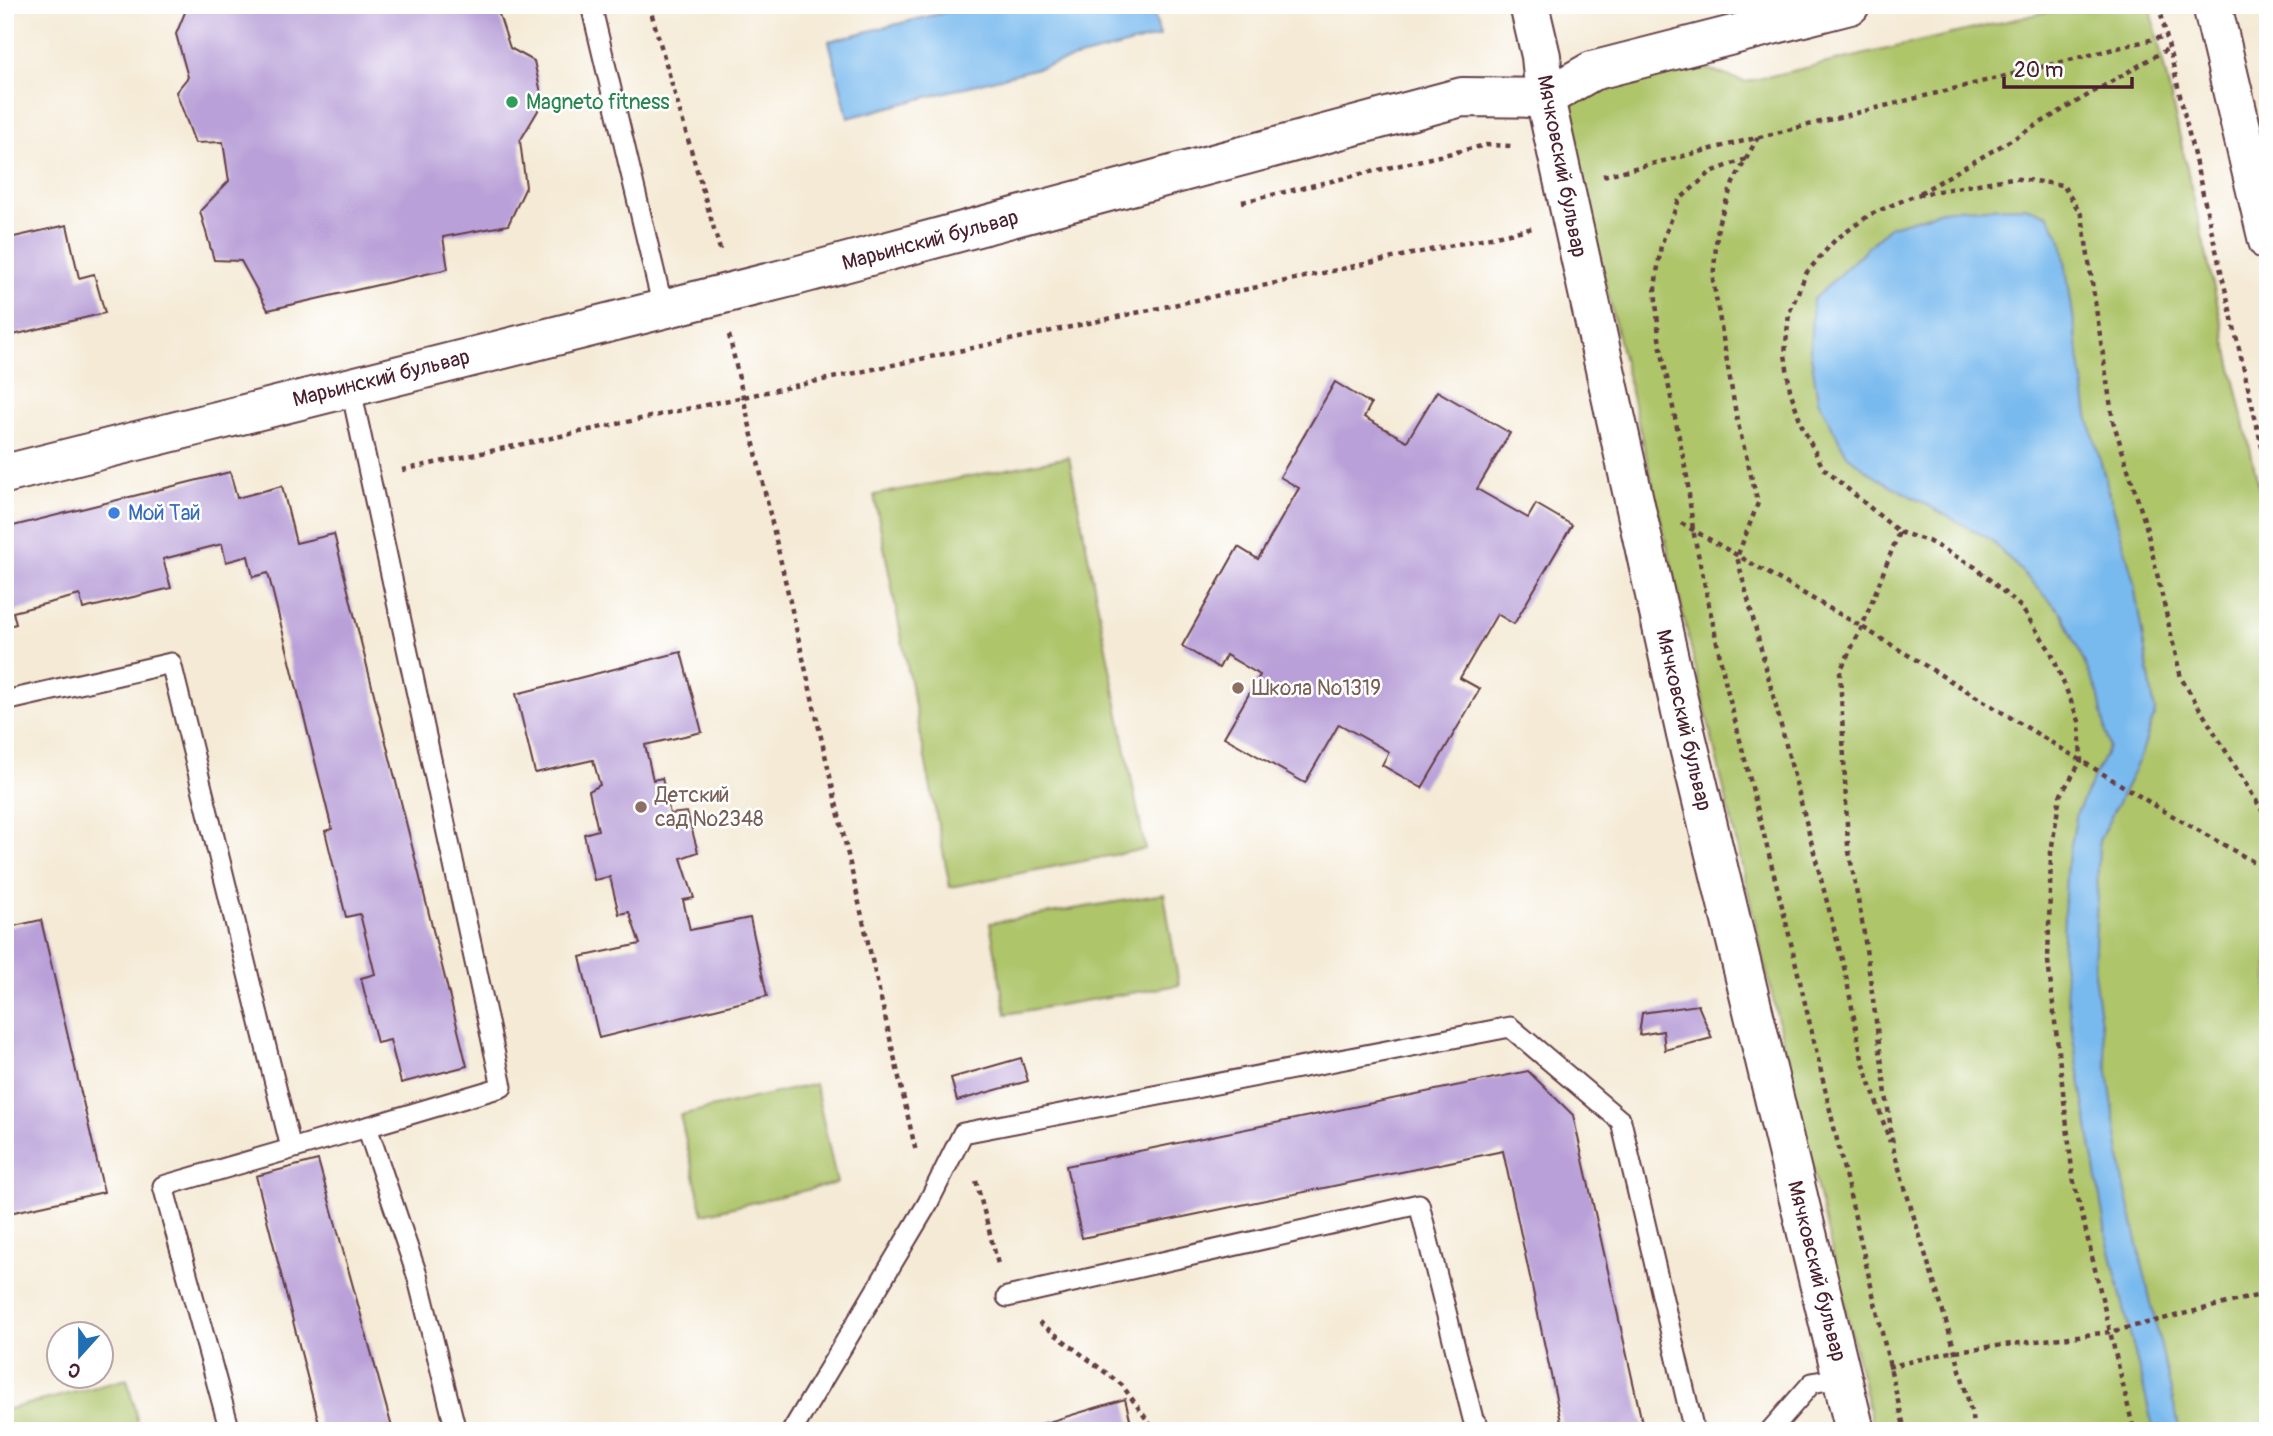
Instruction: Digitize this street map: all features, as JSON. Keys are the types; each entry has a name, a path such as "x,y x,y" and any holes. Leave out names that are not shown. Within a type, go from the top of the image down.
{"street":[{"name":"Мячковский бульвар","path":"1529,5 1541,56 1545,98 1686,735 1855,1431"},
{"path":"1545,98 1592,71 1850,5"},
{"path":"2212,5 2268,241"},
{"name":"Марьинский бульвар","path":"5,474 349,385 799,275 1462,97 1545,98"}],"lane":[{"path":"591,5 663,308"},
{"path":"230,1431 163,1186 502,1087 349,385"},
{"path":"5,701 171,663 291,1148"},
{"path":"792,1431 928,1203 963,1133 1510,1027 1620,1121 1694,1431"},
{"path":"367,1127 417,1275 456,1431"},
{"path":"1007,1297 1419,1204 1473,1419 1482,1431"},
{"path":"1770,1431 1812,1383 1843,1377"}],"path":[{"path":"649,5 727,275 718,294 928,1203"},
{"path":"2159,5 2268,473"},
{"path":"1564,185 2166,36"},
{"path":"2134,1431 2073,1178 2048,961 2053,841 2060,796 2081,761 2079,720 2051,652 2021,607 1975,568 1928,541 1899,532 1823,468 1802,426 1790,390 1785,354 1789,313 1807,272 1835,240 1871,214 1916,195 2169,48"},
{"path":"1758,137 1718,224 1713,280 1738,420 1758,502 1737,557 1845,971 1862,1059 1955,1351 1972,1415 1973,1431"},
{"path":"1746,159 1711,172 1679,200 1661,245 1655,288 1659,338 1687,477 1693,530 1726,685 1787,926 1905,1431"},
{"path":"1916,195 2012,178 2063,185 2082,216 2113,421 2146,526 2181,678 2268,820"},
{"path":"369,477 744,399 1547,225"},
{"path":"1675,519 1863,627 2159,808 2268,870"},
{"path":"1897,1162 1847,846 1840,671 1863,627 1899,532"},
{"path":"1843,1377 1955,1351 2110,1332 2268,1293"}],"green space":[{"path":"2077,5 2150,5 2268,528 2268,1431 1874,1431 1565,110 1589,91 1689,63 1745,82"},
{"path":"1069,457 1145,849 950,887 874,495"},
{"path":"1164,894 1179,985 1006,1014 990,923"},
{"path":"815,1084 837,1183 703,1214 680,1115"},
{"path":"127,1379 140,1431 5,1431 5,1410 84,1390 116,1390 116,1382"}],"water":[{"path":"974,5 1152,5 1160,36 848,118 829,41"},
{"path":"2025,207 2047,214 2062,241 2088,416 2133,578 2155,712 2140,758 2099,841 2094,974 2124,1183 2180,1431 2154,1431 2107,1239 2073,1038 2062,955 2066,872 2077,812 2109,747 2098,693 2062,613 1990,539 1877,478 1847,455 1818,400 1810,349 1813,300 1889,227 1948,209"}],"building":[{"path":"188,5 496,5 510,48 534,61 543,102 520,141 526,187 508,225 443,237 448,269 268,310 241,261 214,260 200,211 229,181 223,142 195,143 176,92 188,77 176,34"},
{"path":"67,225 79,278 94,274 105,313 5,337 5,239"},
{"path":"1335,382 1371,404 1364,417 1407,441 1437,391 1510,433 1477,489 1528,518 1536,504 1572,525 1514,624 1497,614 1460,678 1480,689 1422,788 1382,765 1389,752 1339,724 1305,783 1224,737 1260,675 1226,655 1219,668 1182,646 1238,547 1258,559 1299,488 1280,477"},
{"path":"230,472 237,498 282,486 296,543 334,534 467,1066 401,1083 390,1040 377,1043 361,978 375,974 360,914 346,917 325,831 332,829 268,573 253,577 248,556 226,562 222,544 163,559 171,588 83,609 80,595 13,612 16,624 5,627 5,528"},
{"path":"681,652 702,732 645,745 653,780 662,778 670,814 687,812 698,852 681,858 694,898 683,900 690,930 750,918 767,996 599,1038 580,957 640,944 629,912 619,914 610,877 594,880 584,834 598,830 589,791 600,785 593,760 535,773 516,694"},
{"path":"41,920 104,1192 5,1214 5,928"},
{"path":"1698,1005 1712,1038 1665,1050 1663,1031 1639,1035 1642,1013"},
{"path":"1021,1058 1028,1081 957,1101 951,1078"},
{"path":"1528,1071 1573,1115 1644,1431 1563,1431 1503,1151 1082,1238 1066,1166"},
{"path":"318,1160 393,1431 321,1431 256,1176"},
{"path":"1125,1399 1133,1431 1022,1431 1022,1430"}],"place":[{"name":"Magneto fitness","path":"512,102"},
{"name":"Мой Тай","path":"114,513"},
{"name":"Школа №1319","path":"1238,688"},
{"name":"Детский сад №2348","path":"641,807"}]}
